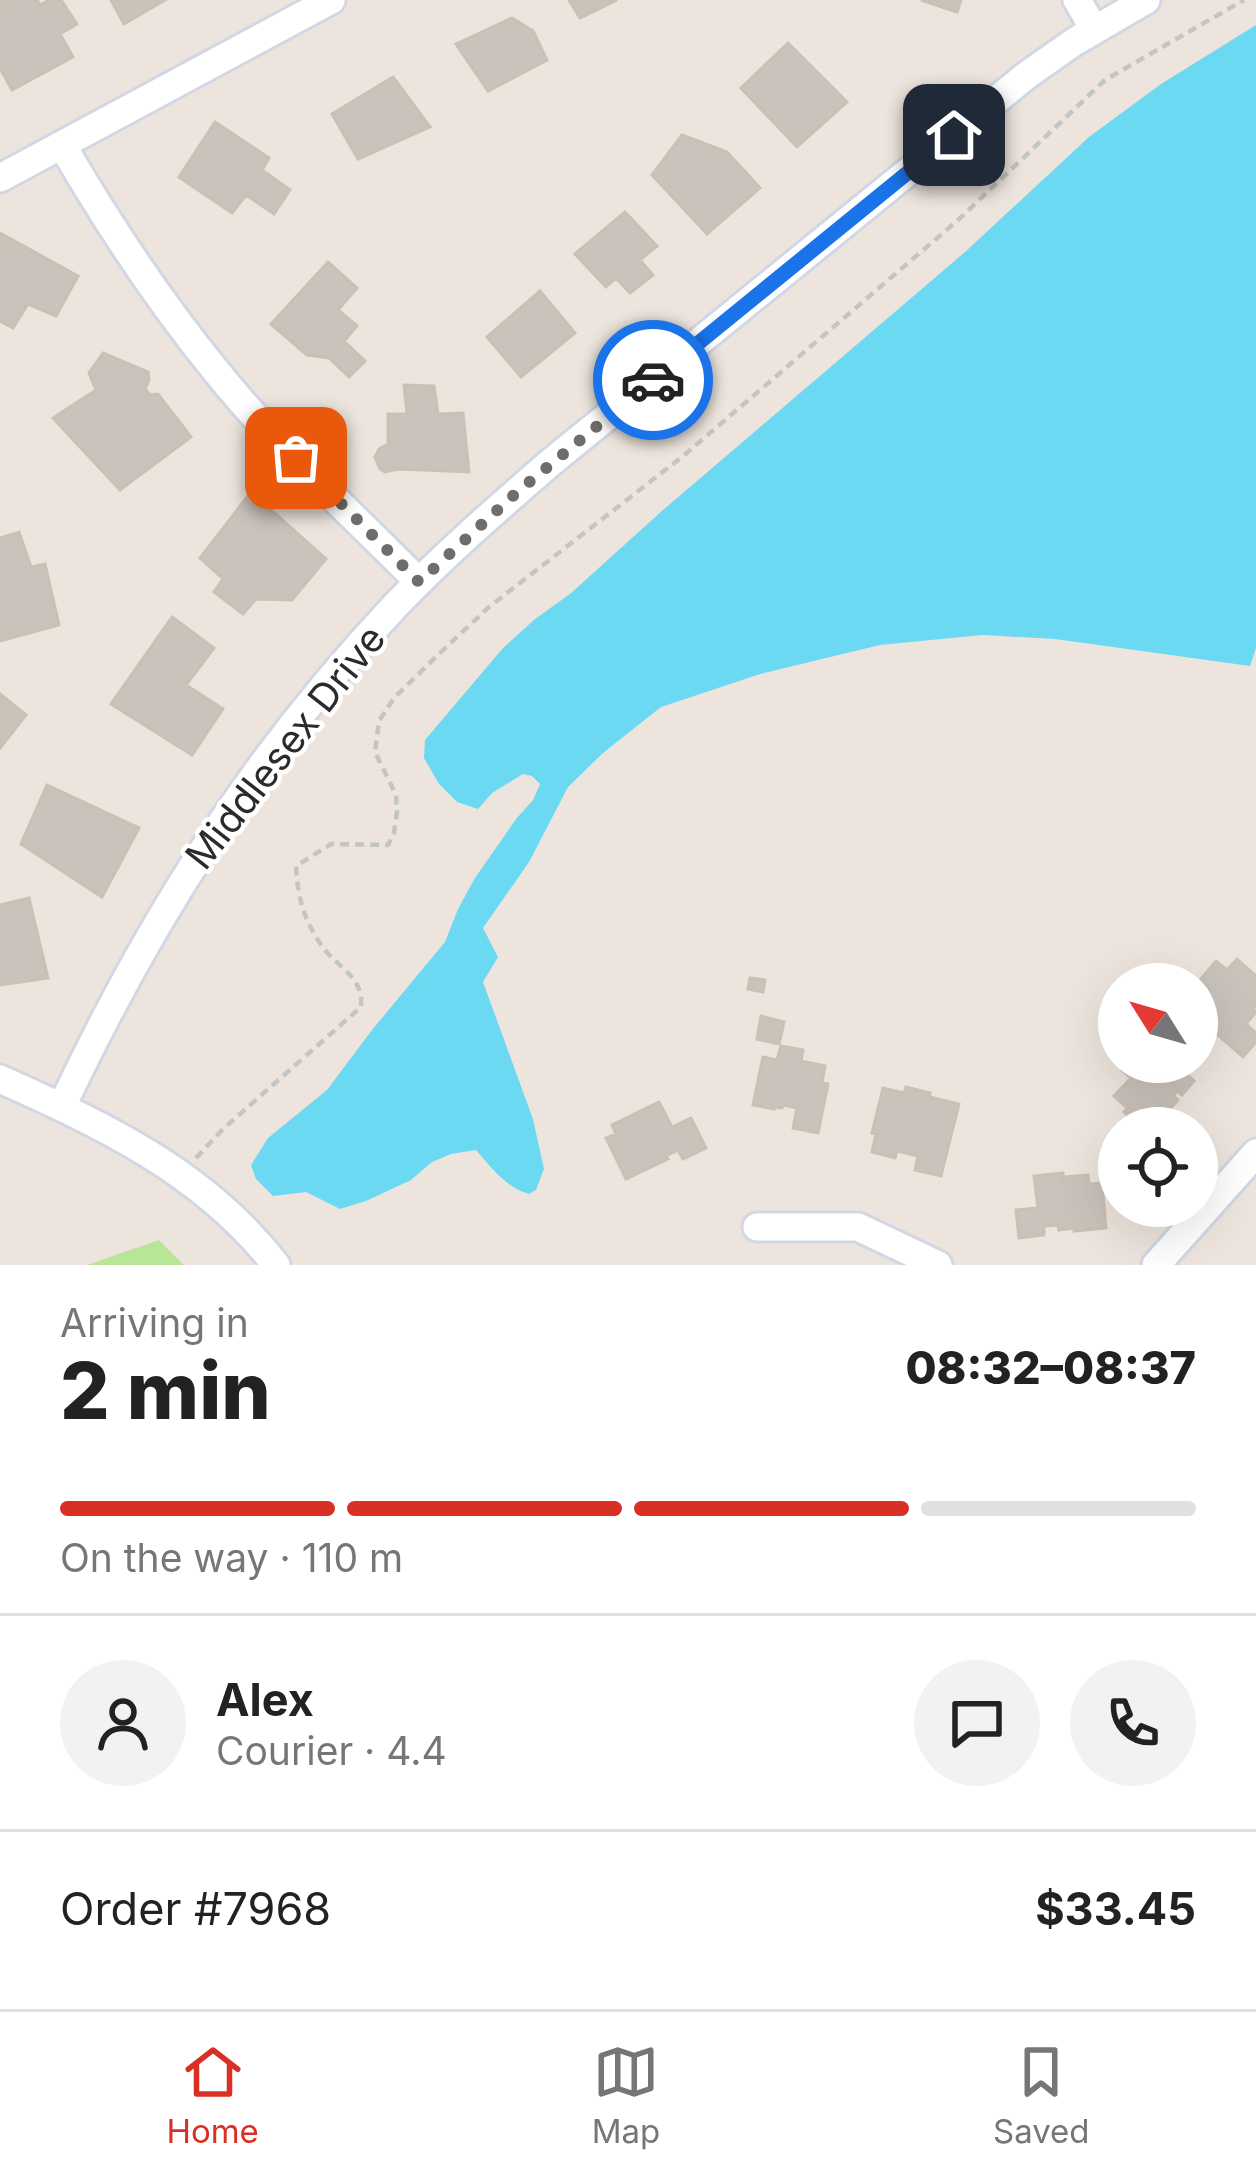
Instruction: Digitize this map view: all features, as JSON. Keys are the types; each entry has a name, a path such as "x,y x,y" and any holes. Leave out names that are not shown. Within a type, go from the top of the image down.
{"street":[{"path":"0,178 331,0"},
{"path":"1077,0 1094,29"},
{"name":"Middlesex Drive","path":"62,1106 102,1020 160,915 225,814 335,672 419,582 550,463 1027,75 1146,0"},
{"path":"62,145 148,283 218,375 419,582"},
{"path":"0,1079 127,1138 228,1213 275,1265"},
{"path":"1156,1265 1256,1153"},
{"path":"757,1227 858,1227 938,1265"}],"path":[{"path":"183,1176 223,1129 361,1007 356,980 323,949 299,902 296,866 331,844 388,845 397,812 395,794 375,752 379,722 394,698 489,607 682,457 957,221 1105,80 1244,0"}],"green space":[{"path":"159,1240 184,1265 87,1265"}],"water":[{"path":"1256,25 1256,648 1250,666 1055,639 982,635 880,645 760,674 661,707 568,787 529,862 483,928 498,957 483,982 533,1119 544,1169 536,1190 529,1194 513,1187 476,1150 432,1162 411,1180 340,1209 306,1192 273,1196 256,1179 251,1165 268,1138 327,1090 445,942 475,878 540,784 523,774 492,793 478,809 457,802 439,784 424,758 425,740 503,648 965,252 1089,137 1161,84"}],"building":[{"path":"0,0 37,0 40,5 61,0 77,24 60,34 73,57 12,90 0,68"},
{"path":"111,0 165,0 124,24"},
{"path":"569,0 617,0 580,18"},
{"path":"921,0 961,0 957,12"},
{"path":"512,18 533,31 547,60 488,91 456,44"},
{"path":"788,43 847,102 797,147 741,88"},
{"path":"393,77 430,127 358,159 332,114"},
{"path":"215,122 269,158 262,170 290,190 274,214 246,195 232,213 179,177"},
{"path":"682,135 727,152 760,188 707,234 652,175"},
{"path":"625,212 657,246 640,260 653,275 630,293 616,278 606,287 575,254"},
{"path":"0,233 78,276 56,316 28,304 13,328 0,321"},
{"path":"328,262 357,288 338,310 357,326 344,341 365,361 349,377 329,358 307,355 271,324"},
{"path":"540,291 575,333 521,377 487,337"},
{"path":"103,353 148,372 145,389 150,395 158,394 191,437 120,490 53,418 96,390 89,373"},
{"path":"404,385 434,386 438,414 463,413 469,472 380,469 375,457 388,444 388,414 407,414"},
{"path":"251,492 326,559 292,600 256,599 243,614 214,592 223,579 200,558"},
{"path":"19,532 31,567 45,564 59,625 0,641 0,538"},
{"path":"172,617 214,648 186,685 223,709 192,755 111,704"},
{"path":"0,694 26,715 0,748"},
{"path":"47,785 139,828 102,897 21,844"},
{"path":"29,898 48,978 0,985 0,905"},
{"path":"1237,959 1256,976 1256,1012 1246,1024 1256,1033 1256,1042 1243,1057 1218,1035 1218,963 1214,963 1216,961 1227,970"},
{"path":"750,978 765,980 763,992 748,989"},
{"path":"761,1016 784,1022 779,1044 757,1039"},
{"path":"781,1046 803,1050 801,1061 825,1066 822,1083 828,1084 818,1133 793,1128 797,1108 753,1105 763,1057 777,1060"},
{"path":"1126,1083 1192,1083 1182,1095 1177,1091 1173,1096 1178,1100 1172,1107 1126,1107 1114,1096"},
{"path":"906,1087 959,1104 941,1176 915,1170 918,1156 897,1151 895,1158 872,1152 883,1088 904,1093"},
{"path":"659,1102 672,1127 691,1118 706,1148 683,1159 678,1150 626,1179 606,1138 616,1134 612,1125"},
{"path":"1063,1173 1064,1186 1065,1177 1088,1175 1089,1184 1098,1183 1098,1227 1106,1228 1074,1231 1044,1226 1044,1235 1019,1238 1016,1210 1038,1208 1034,1176"}],"way so far":[{"path":"296,458 419,582 550,463 653,380"}],"route":[{"path":"653,380 954,135"}]}
